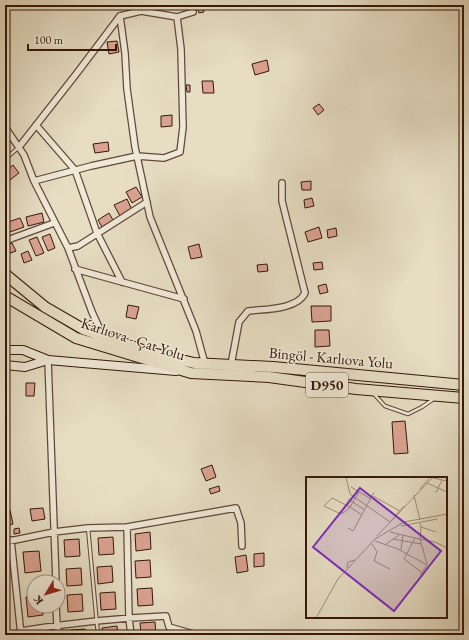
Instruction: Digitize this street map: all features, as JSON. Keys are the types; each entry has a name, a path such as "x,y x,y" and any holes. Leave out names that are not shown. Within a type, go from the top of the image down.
{"highway":[{"name":"Karlıova - Çat Yolu","path":"5,274 45,307 83,330 192,368"},
{"name":"Karlıova - Çat Yolu","path":"5,296 76,338 192,368"},
{"name":"Bingöl - Karlıova Yolu","path":"192,368 205,364 273,367 464,385"},
{"name":"Bingöl - Karlıova Yolu","path":"192,368 370,390 464,398"}],"street":[{"path":"19,147 120,16 141,11 177,16 193,12"},
{"path":"120,16 125,53 127,89 135,147 150,217 196,330 205,364"},
{"path":"34,181 137,156 164,158 180,152 183,127 181,48 177,16"},
{"path":"36,125 75,170 97,233 122,282"},
{"path":"5,127 24,154 34,181 68,248 103,337"},
{"path":"231,365 239,322 248,311 286,307 302,299 305,293 282,201 282,183"},
{"path":"68,248 78,246 147,202"},
{"path":"5,241 54,223"},
{"path":"76,269 184,299"},
{"path":"5,350 23,350 48,360 192,368"},
{"path":"5,365 25,367 48,360"},
{"path":"48,360 56,574"},
{"path":"197,635 169,627 166,616 57,625 21,633 8,541 54,532 88,528 127,527 236,508 242,523 242,546"},
{"path":"127,527 129,618 131,635"},
{"path":"56,614 59,635"}],"lane":[{"path":"5,159 19,147"},
{"path":"370,390 385,406 408,414 439,396"},
{"path":"88,528 98,635"}],"building":[{"path":"178,5 188,5 188,6 178,8"},
{"path":"202,5 204,12 199,13 197,7"},
{"path":"117,41 119,52 109,54 107,42"},
{"path":"267,60 269,71 255,75 252,64"},
{"path":"202,81 213,81 214,93 203,93"},
{"path":"186,85 190,85 190,92 187,92"},
{"path":"319,104 324,110 318,115 313,108"},
{"path":"172,115 172,126 161,127 161,116"},
{"path":"108,142 109,151 95,153 93,144"},
{"path":"13,165 19,173 10,180 5,172"},
{"path":"311,181 311,190 302,190 301,182"},
{"path":"136,187 142,197 132,203 126,192"},
{"path":"312,198 314,206 305,208 304,200"},
{"path":"127,199 132,210 120,216 114,205"},
{"path":"42,213 44,222 28,226 26,217"},
{"path":"109,213 113,220 102,227 98,220"},
{"path":"20,218 24,227 7,233 5,223"},
{"path":"319,227 322,238 308,242 305,232"},
{"path":"336,228 337,236 328,238 327,230"},
{"path":"50,234 55,248 48,251 42,237"},
{"path":"37,237 44,253 36,256 29,240"},
{"path":"12,243 16,251 5,255 5,246"},
{"path":"199,244 202,257 191,259 188,247"},
{"path":"28,251 32,260 24,263 21,254"},
{"path":"322,262 323,269 314,270 313,263"},
{"path":"267,264 268,271 258,272 257,265"},
{"path":"326,284 328,292 320,294 318,286"},
{"path":"128,305 139,307 136,319 126,317"},
{"path":"311,306 331,306 331,321 312,322"},
{"path":"315,330 329,330 330,346 315,347"},
{"path":"26,383 35,383 34,396 26,396"},
{"path":"405,421 408,453 394,454 392,422"},
{"path":"212,465 216,477 206,481 201,469"},
{"path":"219,486 220,491 211,494 209,489"},
{"path":"43,508 45,519 32,521 30,509"},
{"path":"10,510 13,524 5,526 5,511"},
{"path":"19,528 20,533 14,534 14,529"},
{"path":"150,532 151,549 136,551 135,534"},
{"path":"113,537 114,554 99,555 98,538"},
{"path":"79,539 80,556 65,557 64,540"},
{"path":"39,551 41,571 25,573 23,552"},
{"path":"264,553 264,566 254,567 254,554"},
{"path":"246,555 248,571 237,573 235,557"},
{"path":"5,557 8,557 10,567 5,568"},
{"path":"150,560 151,577 136,578 135,561"},
{"path":"112,566 113,582 98,584 97,567"},
{"path":"81,568 82,585 67,586 66,569"},
{"path":"152,588 153,605 138,606 137,589"},
{"path":"115,592 116,609 101,610 100,593"},
{"path":"82,594 83,611 68,612 67,595"},
{"path":"28,614 43,614 43,615 28,617"},
{"path":"155,622 156,635 141,635 140,623"},
{"path":"117,626 118,635 103,635 102,628"},
{"path":"85,629 86,635 70,635 70,630"},
{"path":"220,633 220,635 206,635 206,634"}]}
